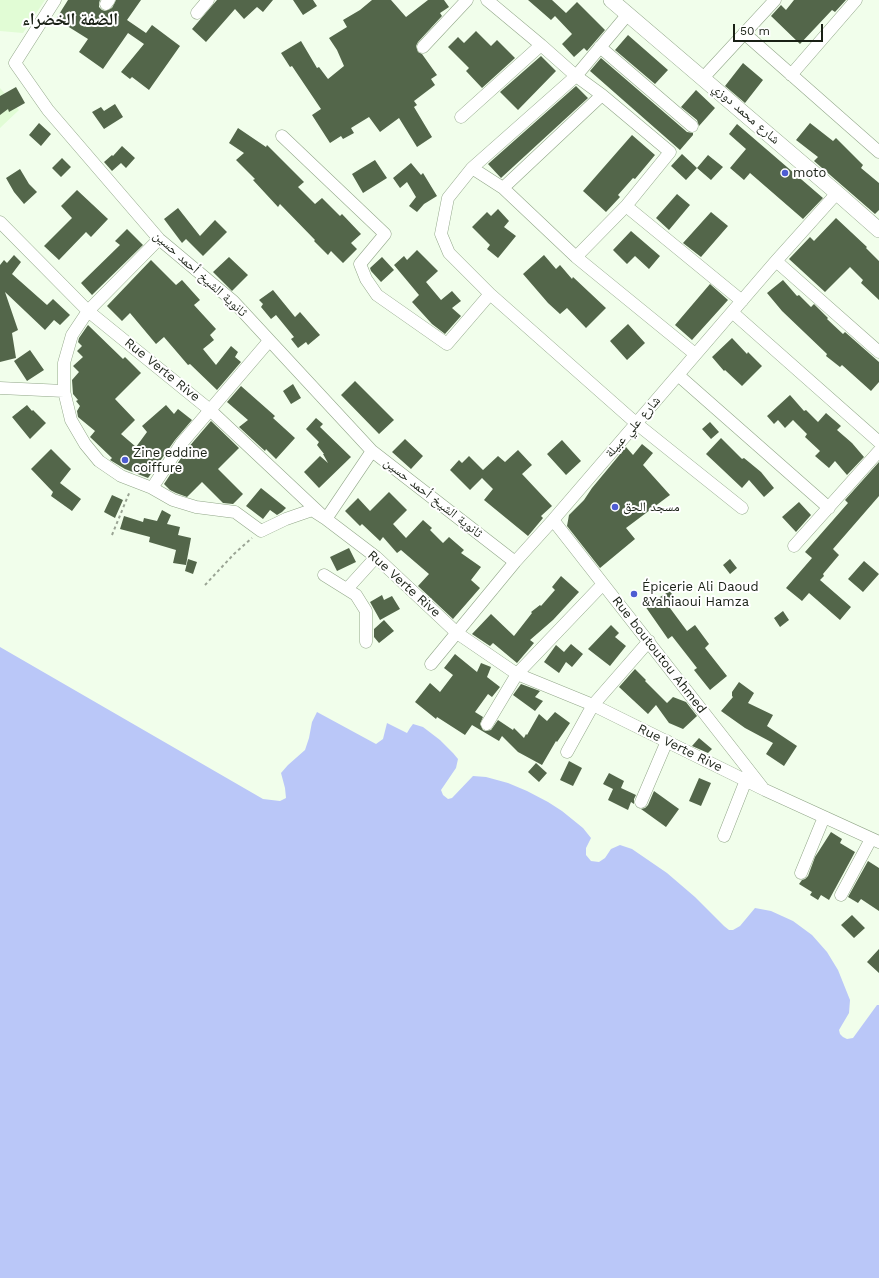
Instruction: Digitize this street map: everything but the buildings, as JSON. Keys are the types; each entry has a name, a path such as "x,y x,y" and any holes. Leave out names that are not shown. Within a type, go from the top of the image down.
{"street":[{"name":"ثانوية الشيخ أحمد حسين","path":"55,0 14,63 48,110 159,239 233,301 372,451 515,562"},
{"path":"197,13 208,0"},
{"path":"423,47 467,0"},
{"path":"487,0 576,76 602,95 670,152 626,206 576,257"},
{"name":"شارع محمد دوزي","path":"611,0 879,230"},
{"path":"703,78 775,0"},
{"path":"791,74 856,0"},
{"path":"628,14 576,76 472,168 448,198 441,234 449,253 490,294 637,424 742,508"},
{"path":"744,33 879,152"},
{"path":"461,116 541,45"},
{"path":"600,47 692,126"},
{"path":"503,188 602,95"},
{"path":"282,136 385,234 360,264 366,279 377,295 447,344 490,294"},
{"path":"472,168 503,188 576,257 695,354"},
{"name":"شارع علي عبيلة","path":"431,664 515,562 637,424 695,354 776,261 837,193"},
{"path":"626,206 742,301"},
{"name":"Rue Verte Rive","path":"0,222 88,311 210,410 326,519 376,557 457,633 517,674 593,705 765,790 875,840"},
{"path":"159,239 88,311 72,335 64,363 64,391 71,420 85,444 100,461 121,476 152,488 173,500 196,507 235,512 261,531 286,519 312,510 326,519 372,451"},
{"path":"776,261 879,352"},
{"path":"732,312 879,442"},
{"path":"152,488 181,444 269,341"},
{"path":"678,375 829,508"},
{"path":"0,388 64,391"},
{"path":"794,546 879,451"},
{"name":"Rue boutoutou Ahmed","path":"553,520 765,790"},
{"path":"347,589 376,557"},
{"path":"324,575 356,594 366,611 366,642"},
{"path":"487,724 517,674 603,584"},
{"path":"567,752 593,705 649,641"},
{"path":"641,802 667,741"},
{"path":"724,836 746,780"},
{"path":"801,873 824,817"},
{"path":"841,895 875,840"}],"path":[{"path":"112,535 134,481"},
{"path":"205,585 234,554 261,531"}],"shaded area":[{"path":"0,0 45,0 23,33 0,31"},
{"path":"0,88 19,110 0,128"}],"water":[{"path":"0,647 263,799 280,801 286,798 281,773 305,750 312,722 317,712 376,744 383,739 387,723 407,733 413,724 423,727 440,740 458,759 456,768 441,790 443,795 448,799 452,798 473,776 486,777 508,783 548,802 583,828 591,838 586,848 586,855 591,861 599,862 605,858 611,849 620,845 632,849 667,873 695,897 729,930 733,930 740,926 755,908 771,911 793,921 812,935 827,952 838,970 850,1000 849,1013 839,1030 843,1037 847,1039 853,1038 877,1005 879,1005 879,1278 0,1278"}],"place":[{"name":"moto","path":"785,173"},
{"name":"Zine eddine coiffure","path":"125,460"},
{"name":"مسجد الحق","path":"615,507"},
{"name":"Épicerie Ali Daoud &Yahiaoui Hamza","path":"634,594"}],"district":[{"name":"الضفة الخضراء","path":"70,20"}]}
